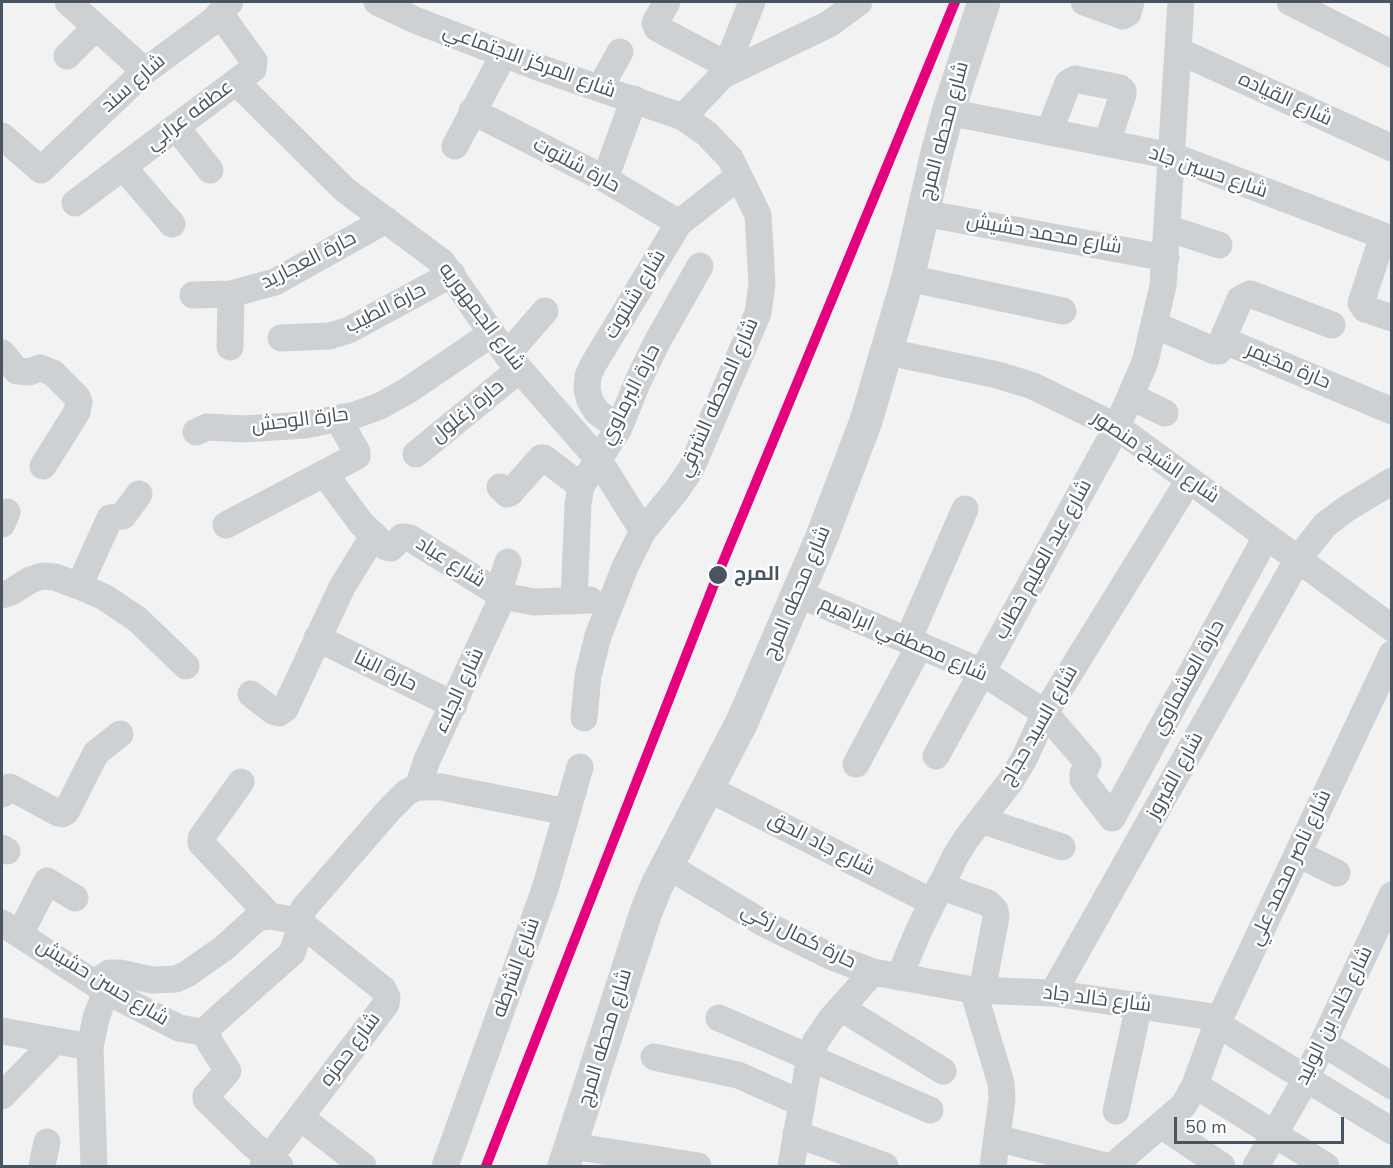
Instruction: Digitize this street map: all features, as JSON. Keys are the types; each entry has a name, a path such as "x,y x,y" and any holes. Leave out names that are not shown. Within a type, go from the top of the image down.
{"main road":[{"name":"شارع محطه المرج","path":"568,1156 646,912 742,722 798,594 866,421 908,278 948,112 984,2"}],"street":[{"path":"68,2 145,70"},
{"name":"شارع المركز الاجتماعي","path":"377,2 421,11 504,54 683,117"},
{"path":"667,2 655,22 657,28 725,70"},
{"path":"683,117 725,70 752,2"},
{"path":"725,70 828,24 860,2"},
{"path":"1084,2 1123,16 1128,13 1131,2"},
{"name":"شارع عبد العليم خطاب","path":"936,756 1117,428 1145,362 1163,286 1166,258 1181,2"},
{"path":"1290,2 1392,54"},
{"name":"شارع سند","path":"2,136 41,170 145,70 213,21 225,8"},
{"name":"عطفه عرابي","path":"75,203 251,71 254,61 225,8"},
{"path":"67,56 96,27"},
{"name":"شارع القياده","path":"1179,51 1392,148"},
{"path":"600,88 620,52"},
{"path":"455,146 504,54"},
{"path":"1049,132 1068,83 1075,79 1120,88 1123,91 1124,94 1107,143"},
{"name":"شارع الجمهوريه","path":"236,82 345,190 429,250 452,274 506,353 598,459 643,531"},
{"path":"605,179 634,99"},
{"name":"حارة شلتوت","path":"472,111 605,179 679,224"},
{"name":"شارع حسين جاد","path":"948,112 1172,156 1387,237"},
{"name":"شارع المحطه الشرقي","path":"584,718 588,676 598,636 625,567 643,531 691,469 758,313 762,284 758,215 730,158 707,134 683,117"},
{"path":"176,128 210,170"},
{"path":"123,167 172,224"},
{"name":"شارع شلتوت","path":"619,428 597,411 590,401 587,389 588,376 593,365 679,224 739,176"},
{"name":"شارع محمد حشيش","path":"923,213 1166,258"},
{"name":"حارة العجاريد","path":"193,295 231,294 275,282 386,220"},
{"path":"1167,228 1219,245"},
{"path":"1387,237 1360,303 1365,309 1392,318"},
{"name":"حارة البرماوي","path":"574,601 578,504 581,486 619,428 657,342 700,266"},
{"name":"حارة الطيب","path":"281,338 330,336 349,330 452,274"},
{"path":"908,278 1063,311"},
{"path":"230,347 231,294"},
{"path":"1225,343 1224,336 1240,299 1250,294 1332,325"},
{"path":"506,353 545,311"},
{"name":"حارة مخيمر","path":"1155,325 1215,351 1220,351 1225,343 1230,343 1392,411"},
{"name":"شارع الشيخ منصور","path":"888,352 1007,378 1033,386 1117,428 1298,560 1388,617"},
{"path":"2,353 17,371 29,372 39,368 53,373 77,397 79,402 77,412 44,466"},
{"name":"حارة الوحش","path":"196,432 207,427 244,429 305,425 355,415 380,406 407,391 506,353"},
{"name":"حارة زغلول","path":"416,454 506,353"},
{"path":"1132,397 1165,413"},
{"path":"226,525 358,454 338,419"},
{"path":"500,487 507,494 510,493 541,458 581,486"},
{"name":"شارع عياد","path":"324,473 361,523 386,547 392,548 402,537 410,538 501,594 534,602 614,597"},
{"name":"شارع السيد حجاج","path":"899,977 936,894 960,848 1019,766 1045,713 1190,480"},
{"name":"شارع الفيروز","path":"1053,993 1298,560 1325,525 1346,509 1392,481"},
{"path":"79,586 110,518 123,516 139,494"},
{"path":"856,764 914,643 965,509"},
{"path":"251,694 273,711 279,713 285,709 342,587 374,535"},
{"name":"حارة العشماوي","path":"1112,819 1266,537"},
{"name":"شارع الجلاء","path":"418,787 427,760 454,705 501,594 508,562"},
{"path":"2,595 42,576 55,577 79,586 104,597 137,619 186,666"},
{"name":"شارع مصطفي ابراهيم","path":"798,594 982,672 1045,713 1089,763 1083,774 1083,780 1112,819"},
{"name":"حارة البنا","path":"317,638 454,705"},
{"name":"شارع ناصر محمد علي","path":"1113,1167 1184,1105 1195,1085 1219,1021 1392,654"},
{"path":"2,794 10,787 58,813 66,812 96,753 120,734"},
{"name":"شارع الشرطه","path":"445,1167 527,939 580,766"},
{"path":"241,782 201,838 201,843 270,916"},
{"path":"270,1164 206,1099 206,1096 228,1071 210,1043 207,1033 214,1022 292,953 299,932 298,921 304,908 389,810 407,792 418,787 441,787 567,812"},
{"name":"شارع جاد الحق","path":"709,789 936,894 988,903 995,910 996,917 977,990"},
{"path":"981,820 1062,847"},
{"path":"1298,854 1337,873"},
{"name":"حارة كمال زكي","path":"668,866 763,923 830,956 873,972 977,990"},
{"path":"11,929 47,881 75,898"},
{"name":"شارع خالد بن الوليد","path":"1256,1167 1306,1079 1392,895"},
{"path":"94,1167 90,1047 101,987 109,973 152,980 176,979 224,948 257,918 270,916 298,921"},
{"name":"شارع حمزه","path":"270,1164 300,1117 386,1004 387,997 383,989 298,921"},
{"name":"شارع حسن حشيش","path":"11,929 101,987 179,1028 207,1033"},
{"path":"791,1167 810,1056 816,1041 873,972"},
{"path":"977,990 1001,1083 1002,1099 993,1167"},
{"name":"شارع خالد جاد","path":"977,990 1053,993 1139,1005 1219,1021"},
{"path":"1116,1111 1139,1005"},
{"path":"841,1008 943,1071"},
{"path":"719,1018 930,1110"},
{"path":"1219,1021 1306,1079 1392,1131"},
{"path":"2,1031 90,1047"},
{"path":"2,1096 55,1041"},
{"path":"1323,1043 1392,1086"},
{"path":"654,1057 738,1075 801,1103"},
{"path":"1195,1085 1326,1167"},
{"path":"300,1117 363,1167"},
{"path":"1161,1125 1222,1167"},
{"path":"796,1134 885,1167"},
{"path":"997,1138 1106,1167"},
{"path":"568,1156 698,1167"}],"transit line":[{"path":"486,1166 718,574 955,2"}],"place":[{"name":"المرج","path":"718,575"}]}
